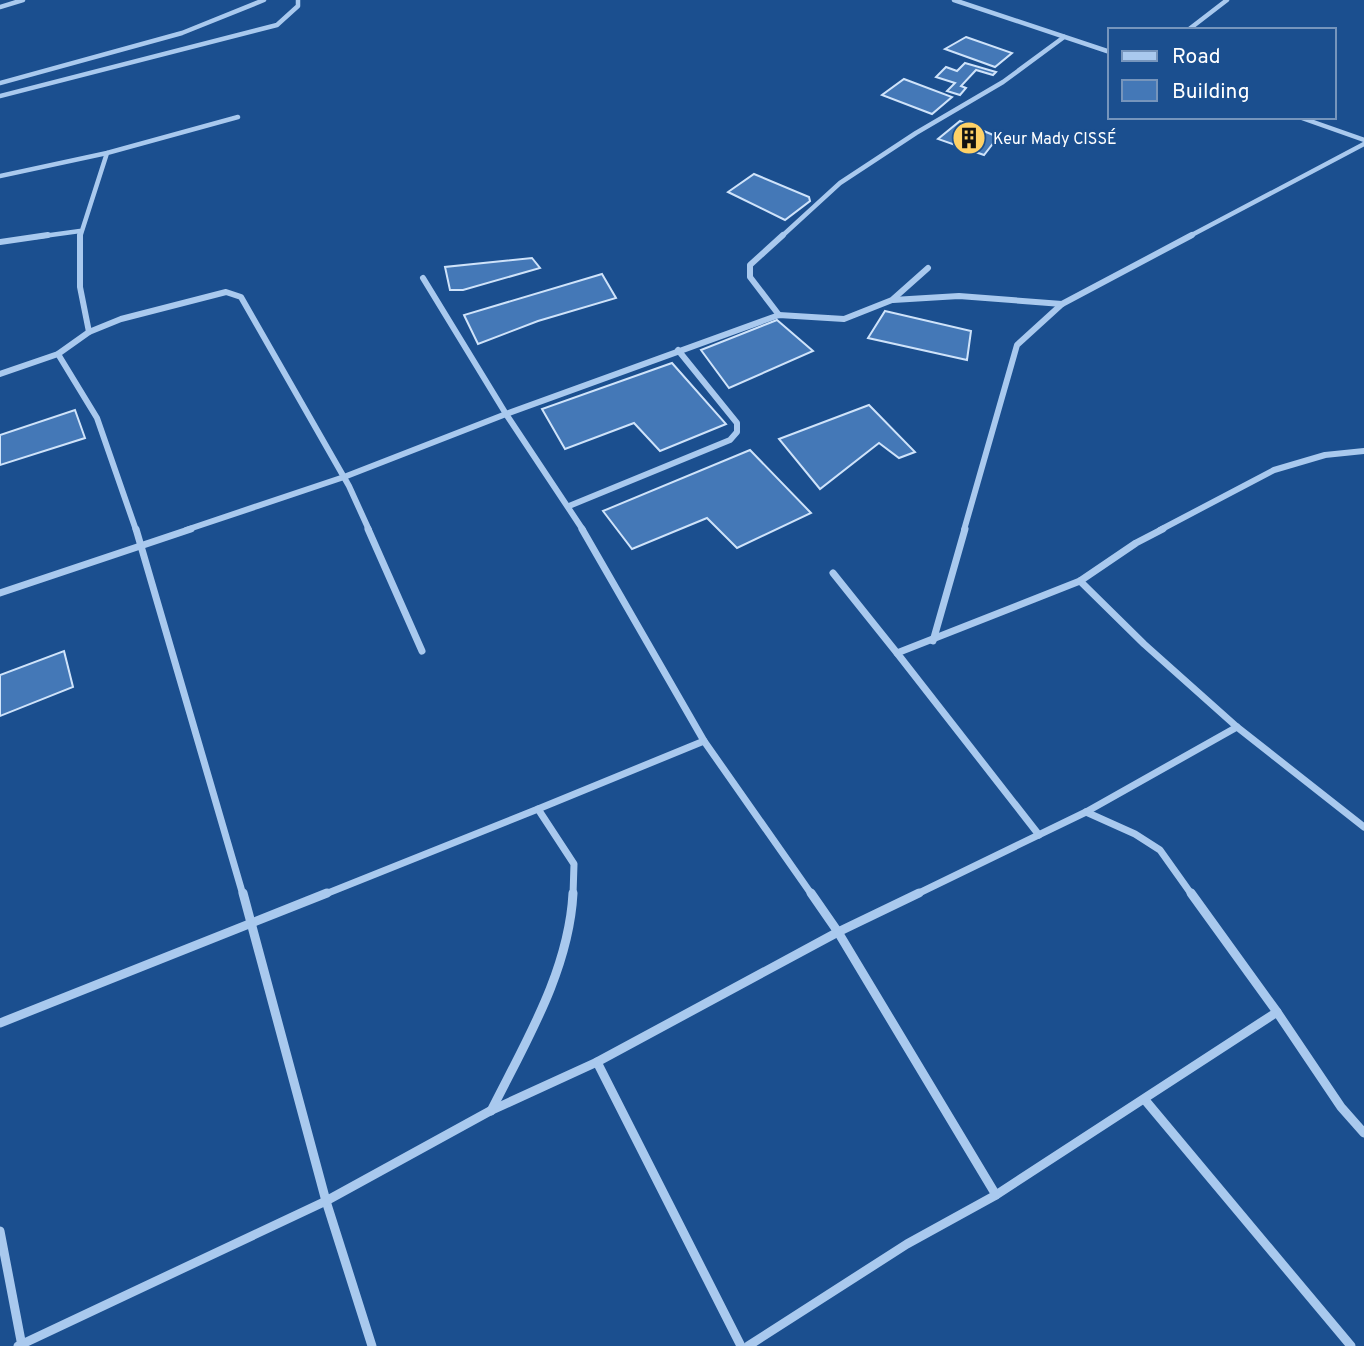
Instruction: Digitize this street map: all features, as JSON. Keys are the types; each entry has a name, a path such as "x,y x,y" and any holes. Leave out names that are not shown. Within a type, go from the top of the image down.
{"street":[{"path":"0,7 23,0"},
{"path":"0,83 182,33 264,0"},
{"path":"0,96 277,25 298,6 298,0"},
{"path":"954,0 1108,51"},
{"path":"1191,28 1227,0"},
{"path":"779,315 750,277 750,265 840,183 916,133 1003,82 1064,37"},
{"path":"0,176 107,153 238,117"},
{"path":"1304,119 1364,142"},
{"path":"933,640 1017,345 1062,304 1364,142"},
{"path":"89,332 80,287 80,231 107,153"},
{"path":"2,240 80,231"},
{"path":"892,300 928,268"},
{"path":"423,278 506,414 569,506 704,741 838,932 996,1195"},
{"path":"0,374 58,355 89,332 121,319 226,292 241,297 344,477 422,651"},
{"path":"0,593 344,477 506,414 779,315 844,318 892,300 959,296 1062,304"},
{"path":"569,506 730,440 737,432 737,423 678,350"},
{"path":"58,355 97,418 142,547 251,922 326,1201 372,1346"},
{"path":"897,653 1080,581 1136,543 1274,470 1325,455 1364,452"},
{"path":"833,573 1039,835"},
{"path":"1080,581 1144,644 1237,727 1364,827"},
{"path":"0,1231 21,1345 326,1201 490,1111 597,1062 838,932 1086,813 1237,727"},
{"path":"0,1023 704,741"},
{"path":"490,1111 550,992 572,911 575,864 538,809"},
{"path":"1086,813 1135,834 1160,850 1277,1012 1341,1107 1364,1133"},
{"path":"748,1346 908,1244 996,1195 1277,1012"},
{"path":"597,1062 741,1346"},
{"path":"1145,1100 1351,1346"}],"building":[{"path":"966,37 1012,53 995,67 945,49"},
{"path":"965,63 996,72 993,75 976,70 961,86 966,88 960,95 947,91 955,83 936,77 946,67 957,71"},
{"path":"904,79 952,97 932,114 882,95"},
{"name":"Keur Mady CISSÉ","path":"960,121 998,137 984,155 938,139"},
{"path":"754,174 809,197 810,201 785,220 728,192"},
{"path":"532,258 540,268 463,290 450,290 445,267"},
{"path":"602,274 616,298 538,321 478,344 464,315"},
{"path":"885,311 971,331 967,360 868,338"},
{"path":"777,320 813,351 729,388 701,350"},
{"path":"672,363 726,424 660,451 634,423 565,449 542,409"},
{"path":"869,405 915,452 899,458 879,443 820,489 779,439"},
{"path":"75,410 85,438 0,465 0,435"},
{"path":"750,450 811,513 737,548 707,518 632,549 603,511"},
{"path":"64,651 73,687 0,716 0,675"}],"place":[{"name":"Keur Mady CISSÉ","path":"969,138"}]}
